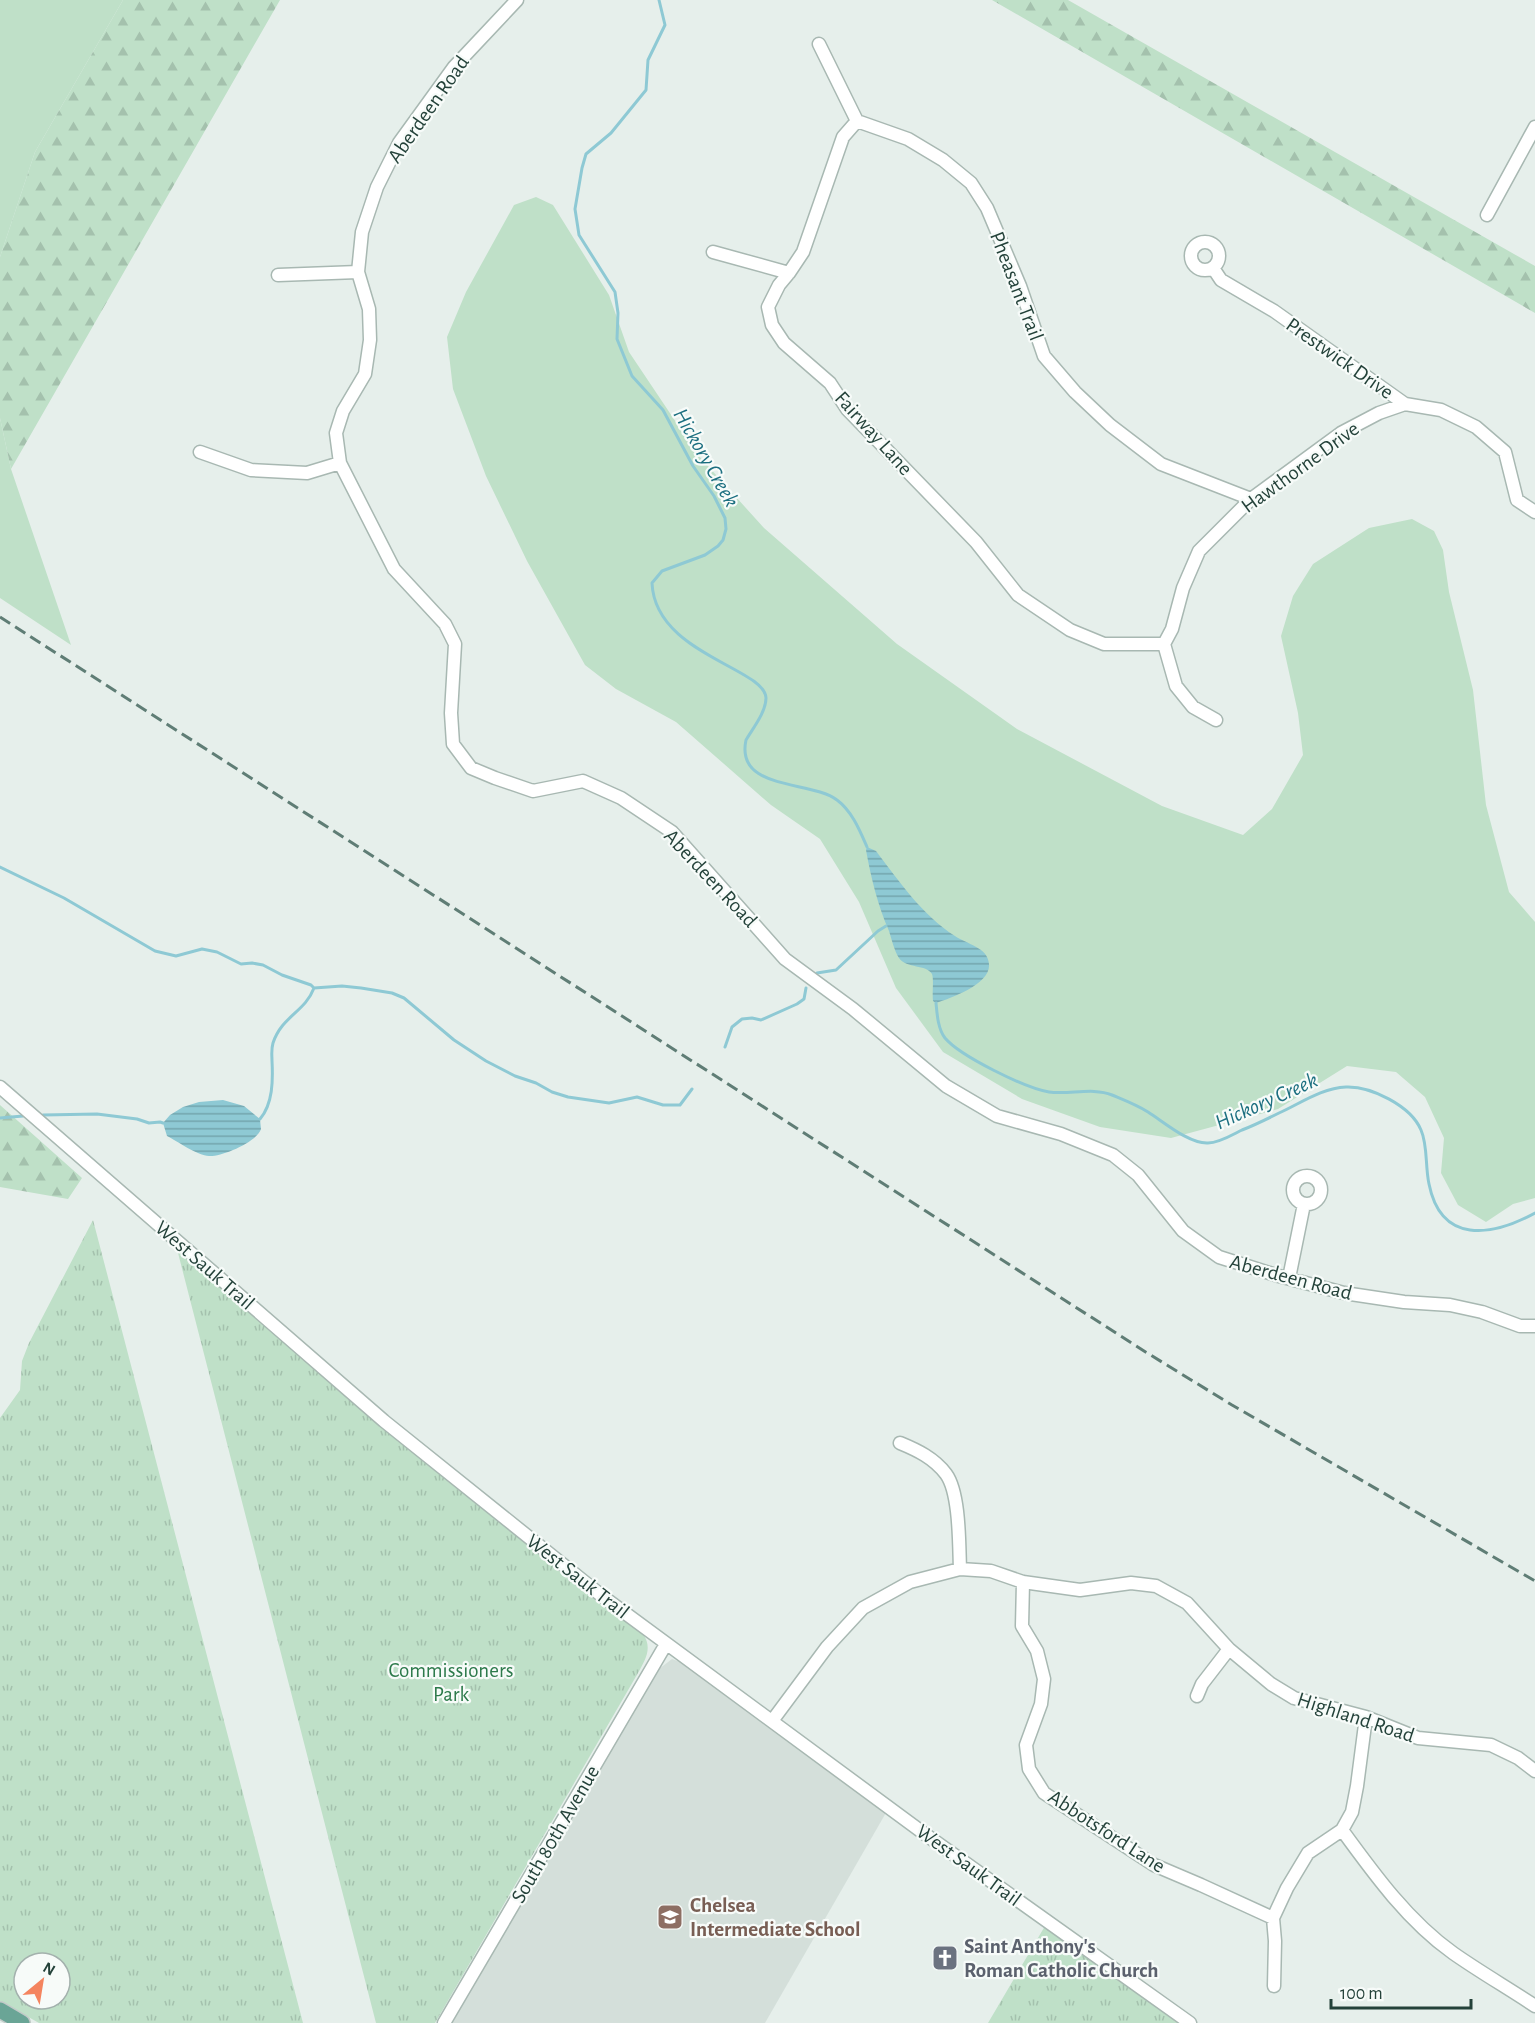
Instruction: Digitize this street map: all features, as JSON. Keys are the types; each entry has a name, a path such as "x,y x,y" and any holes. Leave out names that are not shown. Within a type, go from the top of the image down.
{"main road":[{"path":"0,2010 22,2023"}],"street":[{"name":"Aberdeen Road","path":"518,0 454,67 399,143 377,187 362,232 358,272 369,309 370,340 365,374 343,411 336,433 340,463 394,569 445,624 455,644 451,713 453,744 471,768 533,791 583,781 621,798 672,832 785,959 853,1009 946,1086 997,1116 1061,1134 1113,1155 1138,1175 1183,1230 1219,1257 1344,1293 1404,1302 1450,1305 1482,1312 1520,1326 1535,1326"},
{"path":"819,44 857,121"},
{"name":"Fairway Lane","path":"857,121 843,137 802,252 789,273 778,285 768,307 772,325 784,343 830,383 847,409 976,542 1018,595 1070,630 1104,644 1164,644"},
{"name":"Pheasant Trail","path":"857,121 908,139 943,160 971,183 987,208 1020,286 1044,356 1075,392 1110,425 1161,464 1251,499"},
{"path":"1487,214 1535,127"},
{"path":"713,252 789,273"},
{"name":"Prestwick Drive","path":"1213,268 1221,280 1274,311 1405,404 1441,410 1476,426 1505,452 1516,500 1535,512"},
{"path":"278,275 358,272"},
{"name":"Hawthorne Drive","path":"1164,644 1172,628 1183,588 1199,551 1251,499 1341,433 1379,413 1405,404"},
{"path":"200,452 251,470 307,473 340,463"},
{"path":"1164,644 1176,686 1193,707 1216,720"},
{"name":"West Sauk Trail","path":"0,1087 384,1421 593,1589 922,1832 1190,2023"},
{"path":"1289,1278 1304,1204"},
{"path":"900,1443 921,1451 947,1475 957,1505 960,1569"},
{"name":"Highland Road","path":"772,1721 827,1647 863,1608 910,1582 960,1569 991,1571 1023,1582 1080,1590 1131,1583 1156,1586 1186,1603 1229,1649 1271,1684 1294,1698 1366,1717 1418,1738 1491,1745 1518,1758 1535,1771"},
{"name":"Abbotsford Lane","path":"1023,1582 1022,1626 1037,1651 1044,1679 1041,1704 1026,1745 1029,1769 1044,1793 1154,1865 1273,1918"},
{"name":"South 80th Avenue","path":"444,2023 666,1644"},
{"path":"1197,1696 1202,1684 1229,1649"},
{"path":"1274,1986 1273,1918 1287,1888 1308,1853 1342,1830 1352,1812 1366,1717"},
{"path":"1342,1830 1372,1871 1414,1919 1452,1953 1535,2006"}],"shaded area":[{"name":"Chelsea Intermediate School","path":"672,1659 691,1669 887,1811 765,2023 452,2023 659,1669"}],"green space":[{"path":"0,0 123,0 35,152 0,257"},
{"path":"123,0 280,0 11,469 0,418 0,257 35,152"},
{"path":"992,0 1068,0 1535,266 1535,313"},
{"path":"536,197 553,205 609,295 629,352 698,455 764,528 897,644 1017,729 1162,806 1243,835 1272,809 1303,755 1298,713 1281,636 1293,596 1313,564 1369,528 1412,519 1434,531 1443,550 1449,592 1473,690 1486,805 1509,892 1535,922 1535,1198 1513,1204 1486,1222 1458,1205 1441,1173 1444,1138 1425,1097 1396,1072 1347,1066 1278,1109 1171,1138 1100,1127 1022,1099 943,1052 896,988 859,902 820,839 771,805 676,722 616,689 585,665 527,561 486,476 453,389 447,337 466,292 514,205"},
{"path":"0,418 11,469 71,645 0,598"},
{"path":"0,1105 82,1178 68,1199 0,1187"},
{"path":"93,1220 303,2023 39,2023 18,2011 72,2011 72,1951 12,1951 12,2008 0,2001 0,1418 20,1390 22,1361 29,1343"},
{"name":"Commissioners Park","path":"177,1249 359,1406 643,1634 646,1639 647,1654 638,1673 435,2023 376,2023"},
{"path":"1045,1926 1181,2023 988,2023"}],"water":[{"path":"867,847 876,851 912,897 943,928 985,954 988,958 988,971 977,984 951,998 936,1003 933,1001 932,974 925,969 902,961 896,952 875,892"},
{"path":"223,1100 244,1106 260,1119 261,1129 246,1144 215,1156 209,1156 194,1151 167,1136 163,1123 170,1115 183,1107 199,1102"}],"waterway":[{"name":"Hickory Creek","path":"659,0 665,25 648,60 646,90 611,133 586,154 575,209 579,235 615,292 618,313 617,339 632,376 663,410 693,466 714,496 725,518 726,529 723,540 718,546 705,555 662,571 652,583 658,607 671,627 689,643 761,687 766,698 764,709 746,740 746,756 752,768 763,776 778,782 810,789 837,800 851,815 867,847"},
{"path":"0,867 64,898 155,951 176,956 202,949 217,952 241,964 263,965 314,988 342,986 392,993 404,998 454,1040 486,1061 552,1092 568,1097 609,1103 637,1097 663,1105 680,1105 692,1089"},
{"path":"817,973 836,970 886,926"},
{"path":"260,1119 268,1106 271,1092 273,1043 282,1026 305,1003 314,988"},
{"path":"725,1047 732,1027 742,1019 761,1020 797,1004 804,999 806,988"},
{"name":"Hickory Creek","path":"936,1003 939,1026 945,1038 964,1053 994,1070 1049,1092 1089,1091 1112,1095 1148,1112 1185,1136 1201,1142 1212,1143 1221,1140 1328,1090 1346,1087 1367,1090 1389,1099 1416,1121 1425,1143 1429,1184 1435,1203 1444,1217 1456,1226 1470,1230 1485,1230 1502,1227 1535,1213"},
{"path":"43,1115 97,1114 137,1119 149,1123 163,1123"},
{"path":"0,1118 23,1116"}],"railway":[{"path":"0,617 1144,1351 1232,1405 1535,1581"}],"place":[{"name":"Chelsea Intermediate School","path":"670,1917"},
{"name":"Saint Anthony's Roman Catholic Church","path":"945,1958"}]}
